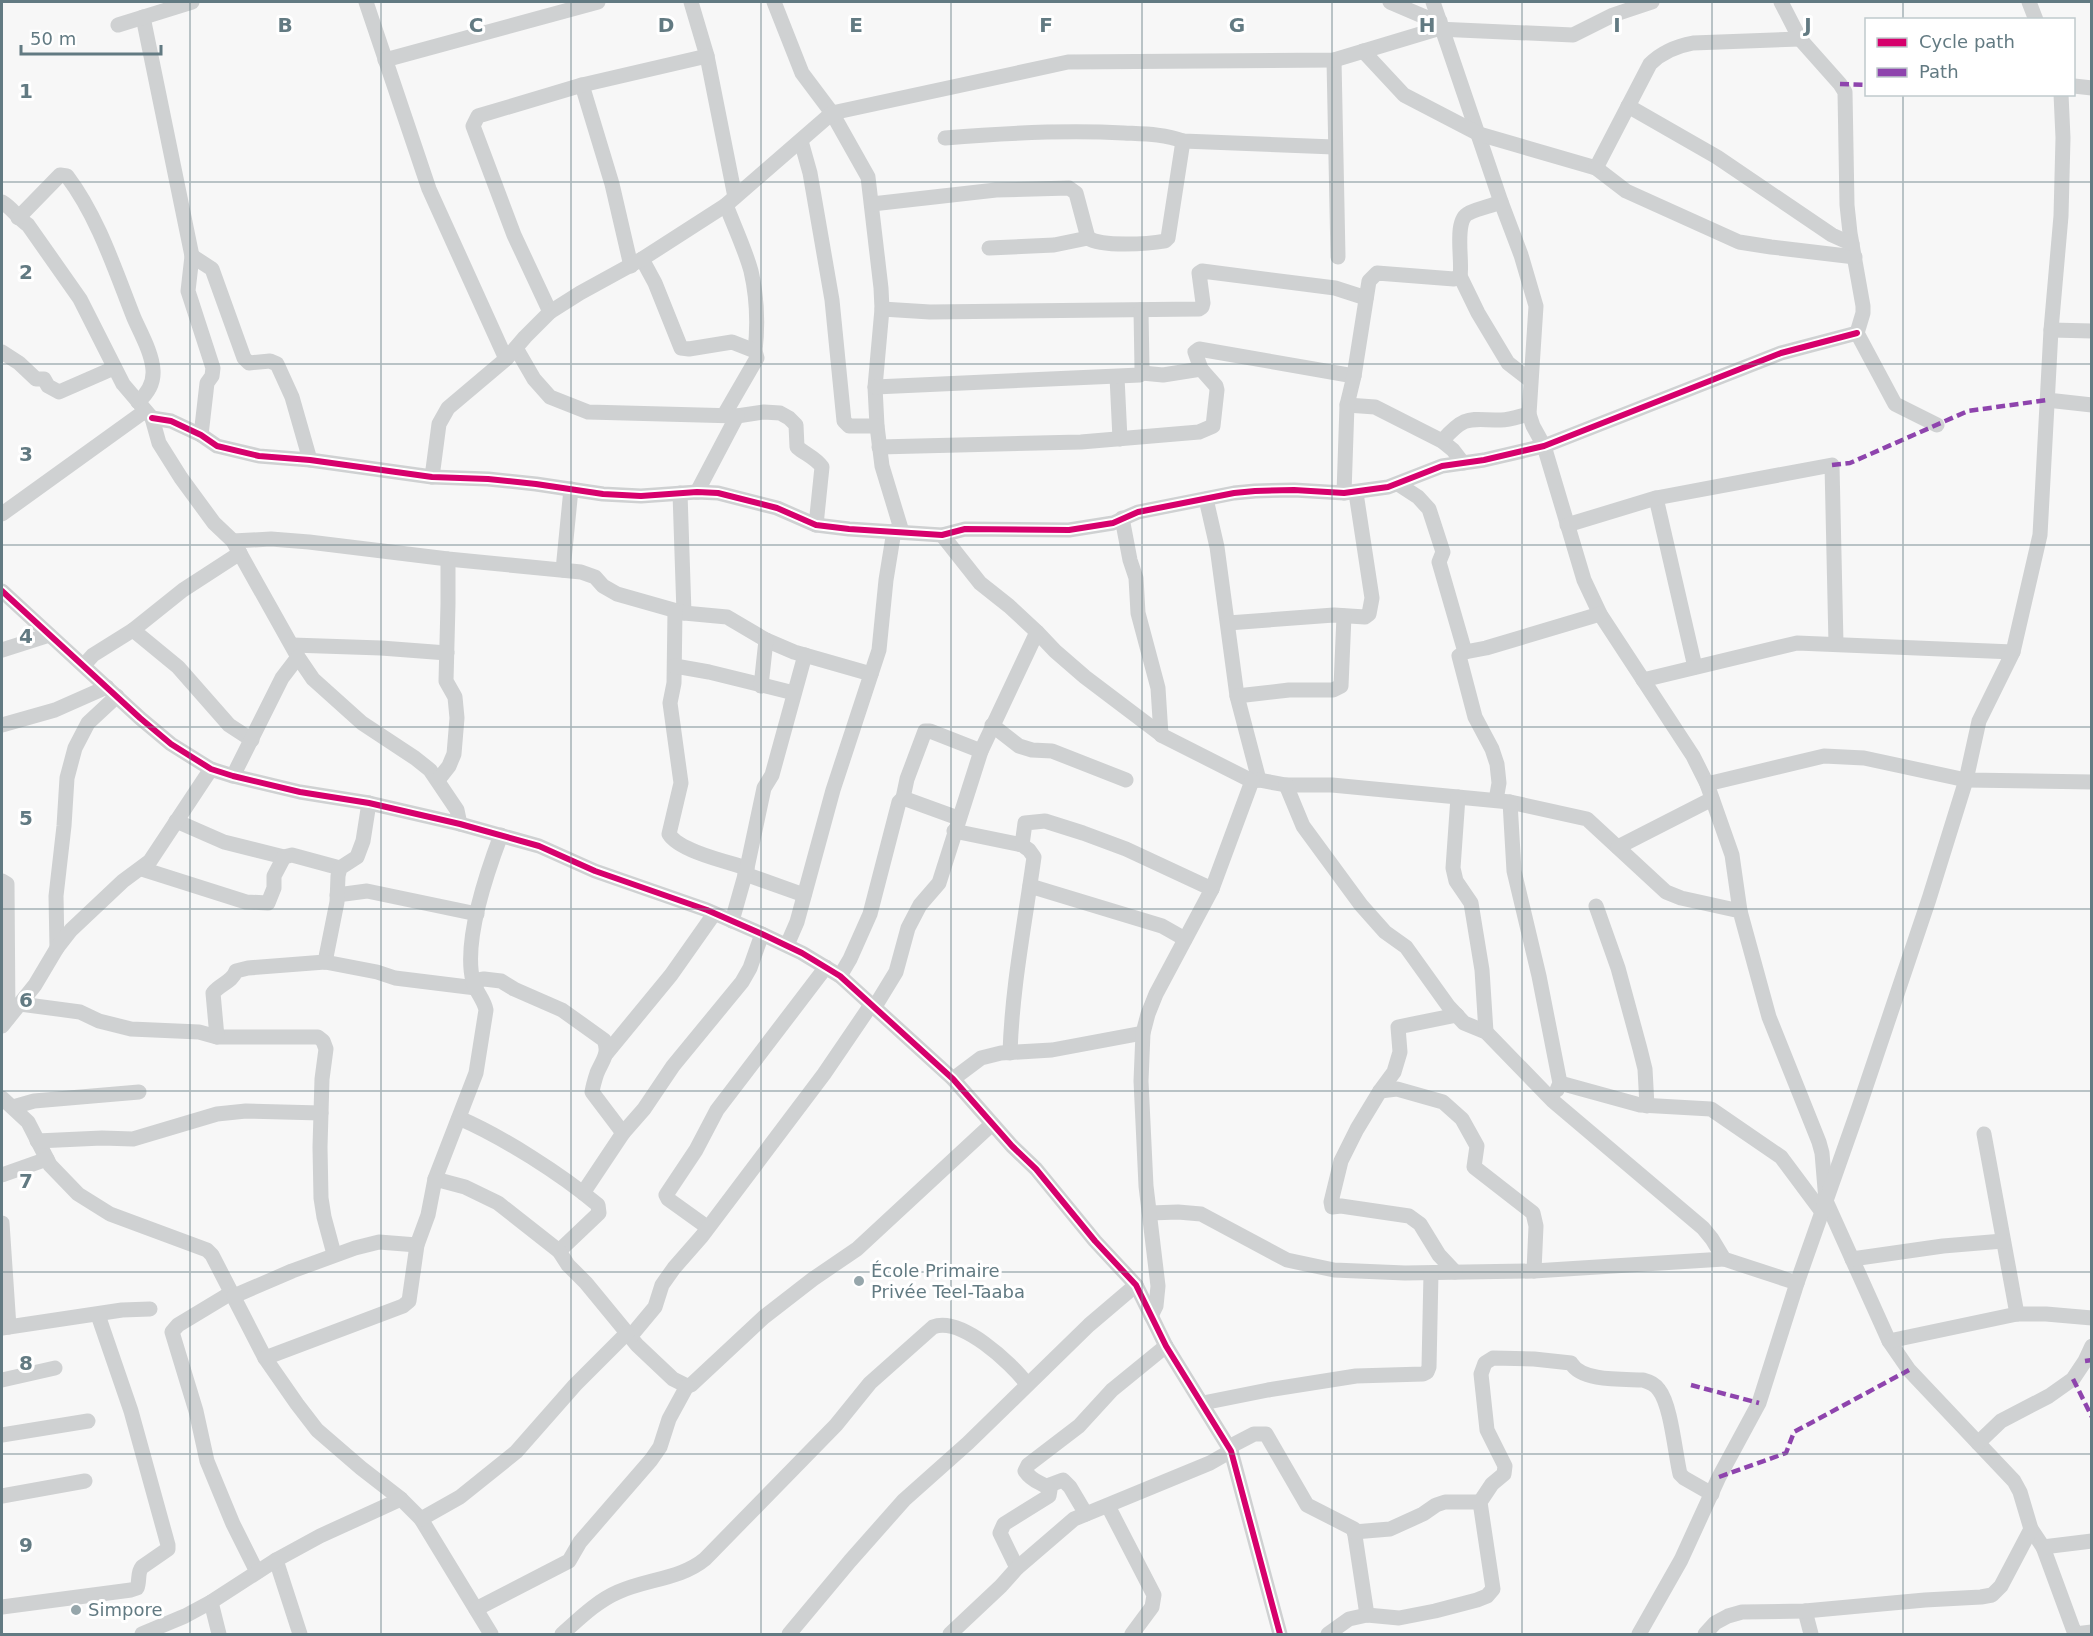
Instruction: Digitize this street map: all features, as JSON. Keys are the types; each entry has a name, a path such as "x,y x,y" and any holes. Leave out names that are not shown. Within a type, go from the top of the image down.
{"street":[{"path":"118,25 192,2"},
{"path":"366,2 429,189 511,354 550,397 588,412 731,415 764,412 780,413 789,418 796,424 797,447 809,457 817,460 822,467 816,525"},
{"path":"385,60 598,2"},
{"path":"691,2 707,56 730,201 751,271 757,331 755,351 757,358 697,492"},
{"path":"774,2 802,73 832,113 868,177 879,257 882,309 875,387 877,426 882,466 898,532 886,580 879,650 833,790 797,922 787,945"},
{"path":"1390,2 1442,25 1573,35 1613,15 1652,2"},
{"path":"1432,2 1442,25 1521,255 1536,306 1530,380 1530,414 1533,426 1544,446 1584,580 1600,614 1693,756 1707,784 1732,855 1740,911 1769,1017 1819,1142 1822,1153 1824,1207"},
{"path":"1781,2 1800,39 1845,92 1847,205 1863,306 1857,333 1895,404 1937,425"},
{"path":"2029,2 2035,18"},
{"path":"143,17 192,256 188,291 213,368 213,373 207,383 201,435"},
{"path":"432,477 442,416 448,408 511,354 550,312 637,262 730,201 832,113 1068,62 1334,60 1442,25"},
{"path":"1596,168 1650,64 1658,56 1684,44 1800,39"},
{"path":"1363,51 1404,94 1479,134 1596,168 1626,191 1739,242 1771,248 1853,251"},
{"path":"550,312 514,235 473,126 478,116 582,85 707,56"},
{"path":"1334,60 1338,257"},
{"path":"582,85 637,262 655,283 681,348 689,349 732,342 755,351"},
{"path":"2075,86 2091,88"},
{"path":"1639,1635 1681,1560 1759,1403 1797,1283 1929,899 1966,780 1979,721 2013,652 2040,535 2051,330 2061,216 2063,138 2061,96"},
{"path":"1628,106 1701,147 1853,251"},
{"path":"945,138 997,133 1090,131 1169,136 1183,141 1334,147"},
{"path":"801,141 810,173 832,300 844,421 849,426 877,426"},
{"path":"872,204 996,190 1069,188 1076,193 1088,237 1094,241 1160,242 1168,238 1183,141"},
{"path":"145,410 146,395 153,376 150,357 106,248 80,194 67,176 60,176 8,209 28,225 80,299 114,368 145,410 159,443 214,523 236,547 313,679 362,723 430,770 457,810 460,824"},
{"path":"1501,202 1467,213 1462,219 1460,276 1478,313 1508,363 1530,380"},
{"path":"989,248 1054,245 1088,237"},
{"path":"192,256 212,268 244,358 249,363 270,361 277,364 291,397 310,460"},
{"path":"882,309 930,312 1049,309 1141,310 1202,307 1199,273 1202,271 1335,288 1365,298"},
{"path":"1228,623 1344,615 1365,617 1369,614 1372,598 1350,493 1347,405 1354,376 1369,281 1377,273 1454,279 1460,276"},
{"path":"1141,310 1142,373"},
{"path":"2051,330 2091,331"},
{"path":"145,410 201,435 217,446 259,456 310,460 432,477 488,479 603,494 641,496 697,492 733,496 777,508 816,525 849,529 942,535 965,529 1069,530 1113,523 1138,512 1255,490 1350,493 1398,484 1442,466 1484,460 1544,446 1781,353 1857,333"},
{"path":"879,447 1120,439 1199,432 1213,426 1217,390 1201,369 1196,352 1199,349 1354,376"},
{"path":"2,352 19,363 36,379 44,379 48,386 59,392 114,368"},
{"path":"875,387 1117,377 1142,373 1163,375 1201,369"},
{"path":"1117,377 1120,439"},
{"path":"2047,400 2091,405"},
{"path":"1347,405 1375,407 1442,441 1463,463"},
{"path":"2,514 145,410"},
{"path":"1442,441 1454,428 1466,420 1475,418 1504,420 1530,414"},
{"path":"1567,525 1656,498 1832,465 1836,644"},
{"path":"1398,484 1418,497 1429,509 1443,552 1439,562 1466,652"},
{"path":"563,570 571,489"},
{"path":"680,493 680,612 670,703 681,783 669,834 672,839 700,854 804,895"},
{"path":"1656,498 1695,667"},
{"path":"1151,1316 1156,1306 1158,1286 1146,1186 1141,1081 1143,1033 1156,994 1212,889 1256,781 1237,696 1217,547 1206,499"},
{"path":"1122,518 1136,578 1138,613 1158,688 1161,735"},
{"path":"942,535 980,583 1009,606 1084,677 1161,735 1256,781 1286,785 1332,785 1503,801 1587,819 1666,892 1681,898 1740,911"},
{"path":"84,664 93,655 133,630 236,547 271,539 581,572 595,577 603,586 617,594 680,612 727,617 766,640 805,655 872,674"},
{"path":"438,780 449,766 454,754 456,738 455,697 446,681 448,559"},
{"path":"2,591 171,744 211,769 300,792 369,803 460,824 548,849 595,871 762,934 787,945 840,976 952,1079 1036,1169 1095,1241 1136,1285 1166,1346 1230,1449 1280,1635"},
{"path":"1553,1101 1560,1083 1539,976 1514,871 1497,764 1492,748 1475,717 1459,656 1466,652 1600,614"},
{"path":"1237,696 1339,688 1341,686 1344,615"},
{"path":"133,630 177,667 229,725 252,740"},
{"path":"421,1519 460,1497 516,1452 575,1384 629,1335 655,1307 662,1285 824,1074 873,1006 896,972 908,928 920,905 939,882 981,751 1037,632"},
{"path":"2,650 49,635"},
{"path":"761,686 766,640"},
{"path":"1643,680 1797,643 2013,652"},
{"path":"295,651 381,648 447,653"},
{"path":"233,776 295,651"},
{"path":"732,921 746,871 764,788 771,775 805,655"},
{"path":"675,666 794,693"},
{"path":"2,725 112,692"},
{"path":"57,948 56,896 67,778 75,748 88,723 112,692"},
{"path":"993,725 1019,746 1032,750 1052,751 1126,780"},
{"path":"840,976 870,914 897,805 903,798 907,779 925,731 930,730 981,751"},
{"path":"1707,784 1824,756 1864,758 1966,780 2091,782"},
{"path":"5,1022 35,985 57,948 71,930 123,881 150,861 211,769"},
{"path":"1286,785 1303,826 1361,904 1385,932 1406,947 1438,992 1464,1023 1486,1032 1553,1101 1703,1228 1724,1259"},
{"path":"1458,797 1453,868 1456,881 1471,903 1482,970 1486,1032"},
{"path":"903,798 956,824 1022,845 1034,857 1011,1026 1010,1053"},
{"path":"1618,848 1712,799"},
{"path":"325,962 340,868 357,857 363,841 369,803"},
{"path":"176,821 224,842 284,857 292,855 340,868"},
{"path":"1022,845 1025,823 1045,821 1126,849 1212,889"},
{"path":"265,1358 403,1306 409,1301 417,1245 428,1215 435,1179 476,1073 486,1010 485,1003 474,984 471,950 487,871 501,835"},
{"path":"142,869 246,902 268,903 274,888 274,876 284,857"},
{"path":"2,881 7,884 5,1022"},
{"path":"1030,886 1162,926 1185,939"},
{"path":"337,895 367,891 477,914"},
{"path":"1596,906 1618,968 1640,1049 1645,1069 1647,1106"},
{"path":"623,1133 592,1092 597,1073 606,1054 671,975 714,914"},
{"path":"583,1193 623,1133 644,1108 673,1066 742,982 750,968 762,934"},
{"path":"217,1037 213,993 218,987 227,983 236,971 260,966 325,962 356,967 395,978 474,984 484,979 501,981 562,1010 604,1040 607,1046 606,1054"},
{"path":"707,1227 668,1199 666,1195 696,1150 717,1110 826,967"},
{"path":"20,1004 80,1012 99,1021 131,1029 200,1032 217,1037 318,1037 323,1041 326,1049 321,1113 321,1198 334,1254"},
{"path":"1455,1272 1439,1255 1420,1224 1409,1216 1341,1206 1332,1207 1331,1202 1341,1161 1357,1129 1394,1072 1398,1060 1398,1027 1457,1015"},
{"path":"952,1079 981,1058 1052,1050 1143,1033"},
{"path":"1560,1083 1647,1106 1711,1108 1781,1157 1824,1207 1852,1259 1889,1341 1909,1370 2014,1481 2020,1492 2031,1529 2043,1547 2075,1635 2091,1632"},
{"path":"1380,1091 1397,1089 1443,1102 1462,1119 1477,1146 1474,1167 1533,1213 1536,1226 1534,1271"},
{"path":"7,1103 139,1092"},
{"path":"7,1103 28,1122 50,1165 78,1194 110,1214 207,1250 212,1255 265,1358 297,1404 317,1430 401,1499 421,1519 491,1635"},
{"path":"37,1141 133,1139 197,1119 246,1111 321,1113"},
{"path":"459,1119 480,1128 583,1193 598,1205 599,1213 559,1251"},
{"path":"476,1609 569,1561 580,1542 660,1447 669,1419 687,1386 764,1317 857,1249 993,1124"},
{"path":"1984,1134 2018,1314"},
{"path":"2,1175 47,1159"},
{"path":"435,1179 465,1187 498,1203 559,1251 568,1265 661,1369 673,1379 687,1386"},
{"path":"1150,1213 1201,1214 1287,1260 1334,1270 1431,1273 1534,1271 1724,1259 1797,1283"},
{"path":"2,1223 5,1327 150,1309"},
{"path":"1852,1259 1943,1246 2003,1241"},
{"path":"257,1572 233,1524 207,1461 196,1411 172,1332 177,1325 232,1295 334,1254 379,1242 417,1245"},
{"path":"1203,1403 1356,1376 1424,1374 1429,1367 1431,1273"},
{"path":"789,1635 904,1500 968,1443 1089,1325 1136,1285"},
{"path":"1889,1341 2018,1314 2091,1318"},
{"path":"2,1607 137,1588 139,1570 144,1564 168,1549 131,1411 98,1315"},
{"path":"562,1635 617,1592 656,1578 676,1575 695,1567 705,1559 836,1425 870,1383 933,1327 939,1325 959,1328 985,1345 1027,1384"},
{"path":"1017,1568 1000,1533 1004,1524 1048,1497 1050,1490 1047,1486 1031,1480 1025,1471 1028,1465 1079,1426 1112,1390 1166,1346"},
{"path":"1977,1443 2001,1421 2049,1396 2073,1379 2085,1361 2091,1346"},
{"path":"1328,1635 1349,1619 1367,1615 1399,1618 1487,1596 1493,1589 1480,1502 1492,1484 1504,1474 1505,1466 1487,1430 1481,1374 1485,1363 1493,1358 1571,1363 1584,1375 1643,1380 1652,1383 1660,1391 1667,1406 1680,1474 1712,1494"},
{"path":"2,1380 55,1368"},
{"path":"2,1436 88,1420"},
{"path":"950,1635 1017,1568 1064,1526 1086,1514 1210,1463 1254,1434 1266,1434 1307,1504 1351,1527 1354,1532 1367,1615"},
{"path":"1047,1486 1063,1480 1070,1487 1086,1514"},
{"path":"2,1496 85,1481"},
{"path":"142,1635 184,1617 211,1602 276,1560 320,1536 401,1499"},
{"path":"1354,1532 1390,1529 1423,1514 1436,1504 1480,1502"},
{"path":"1108,1506 1154,1595 1152,1607 1132,1635"},
{"path":"1705,1635 1722,1620 1742,1612 1805,1611 1992,1595 2001,1586 2031,1529"},
{"path":"2043,1547 2091,1541"},
{"path":"276,1560 300,1635"},
{"path":"211,1602 219,1635"},
{"path":"1805,1611 1811,1635"}],"marked path":[{"path":"1840,84 1865,85"},
{"path":"1832,465 1850,463 1968,411 2047,400"},
{"path":"2085,1361 2092,1360"},
{"path":"1719,1477 1786,1453 1794,1432 1909,1370"},
{"path":"2073,1379 2092,1417"},
{"path":"1691,1385 1759,1403"}],"cycle path":[{"path":"152,418 171,421 201,435 217,446 259,456 310,460 432,477 536,484 603,494 641,496 697,492 718,493 777,508 816,525 942,535 965,529 1069,530 1113,523 1138,512 1234,493 1294,490 1344,493 1388,487 1442,466 1484,460 1544,446 1781,353 1857,333"},
{"path":"2,591 140,718 171,744 211,769 300,792 369,803 460,824 539,846 595,871 707,910 802,953 840,976 953,1079 1012,1146 1036,1169 1095,1241 1136,1285 1166,1346 1231,1451 1280,1634"}],"place":[{"name":"École Primaire Privée Teel-Taaba","path":"859,1281"},
{"name":"Simpore","path":"76,1610"}]}
